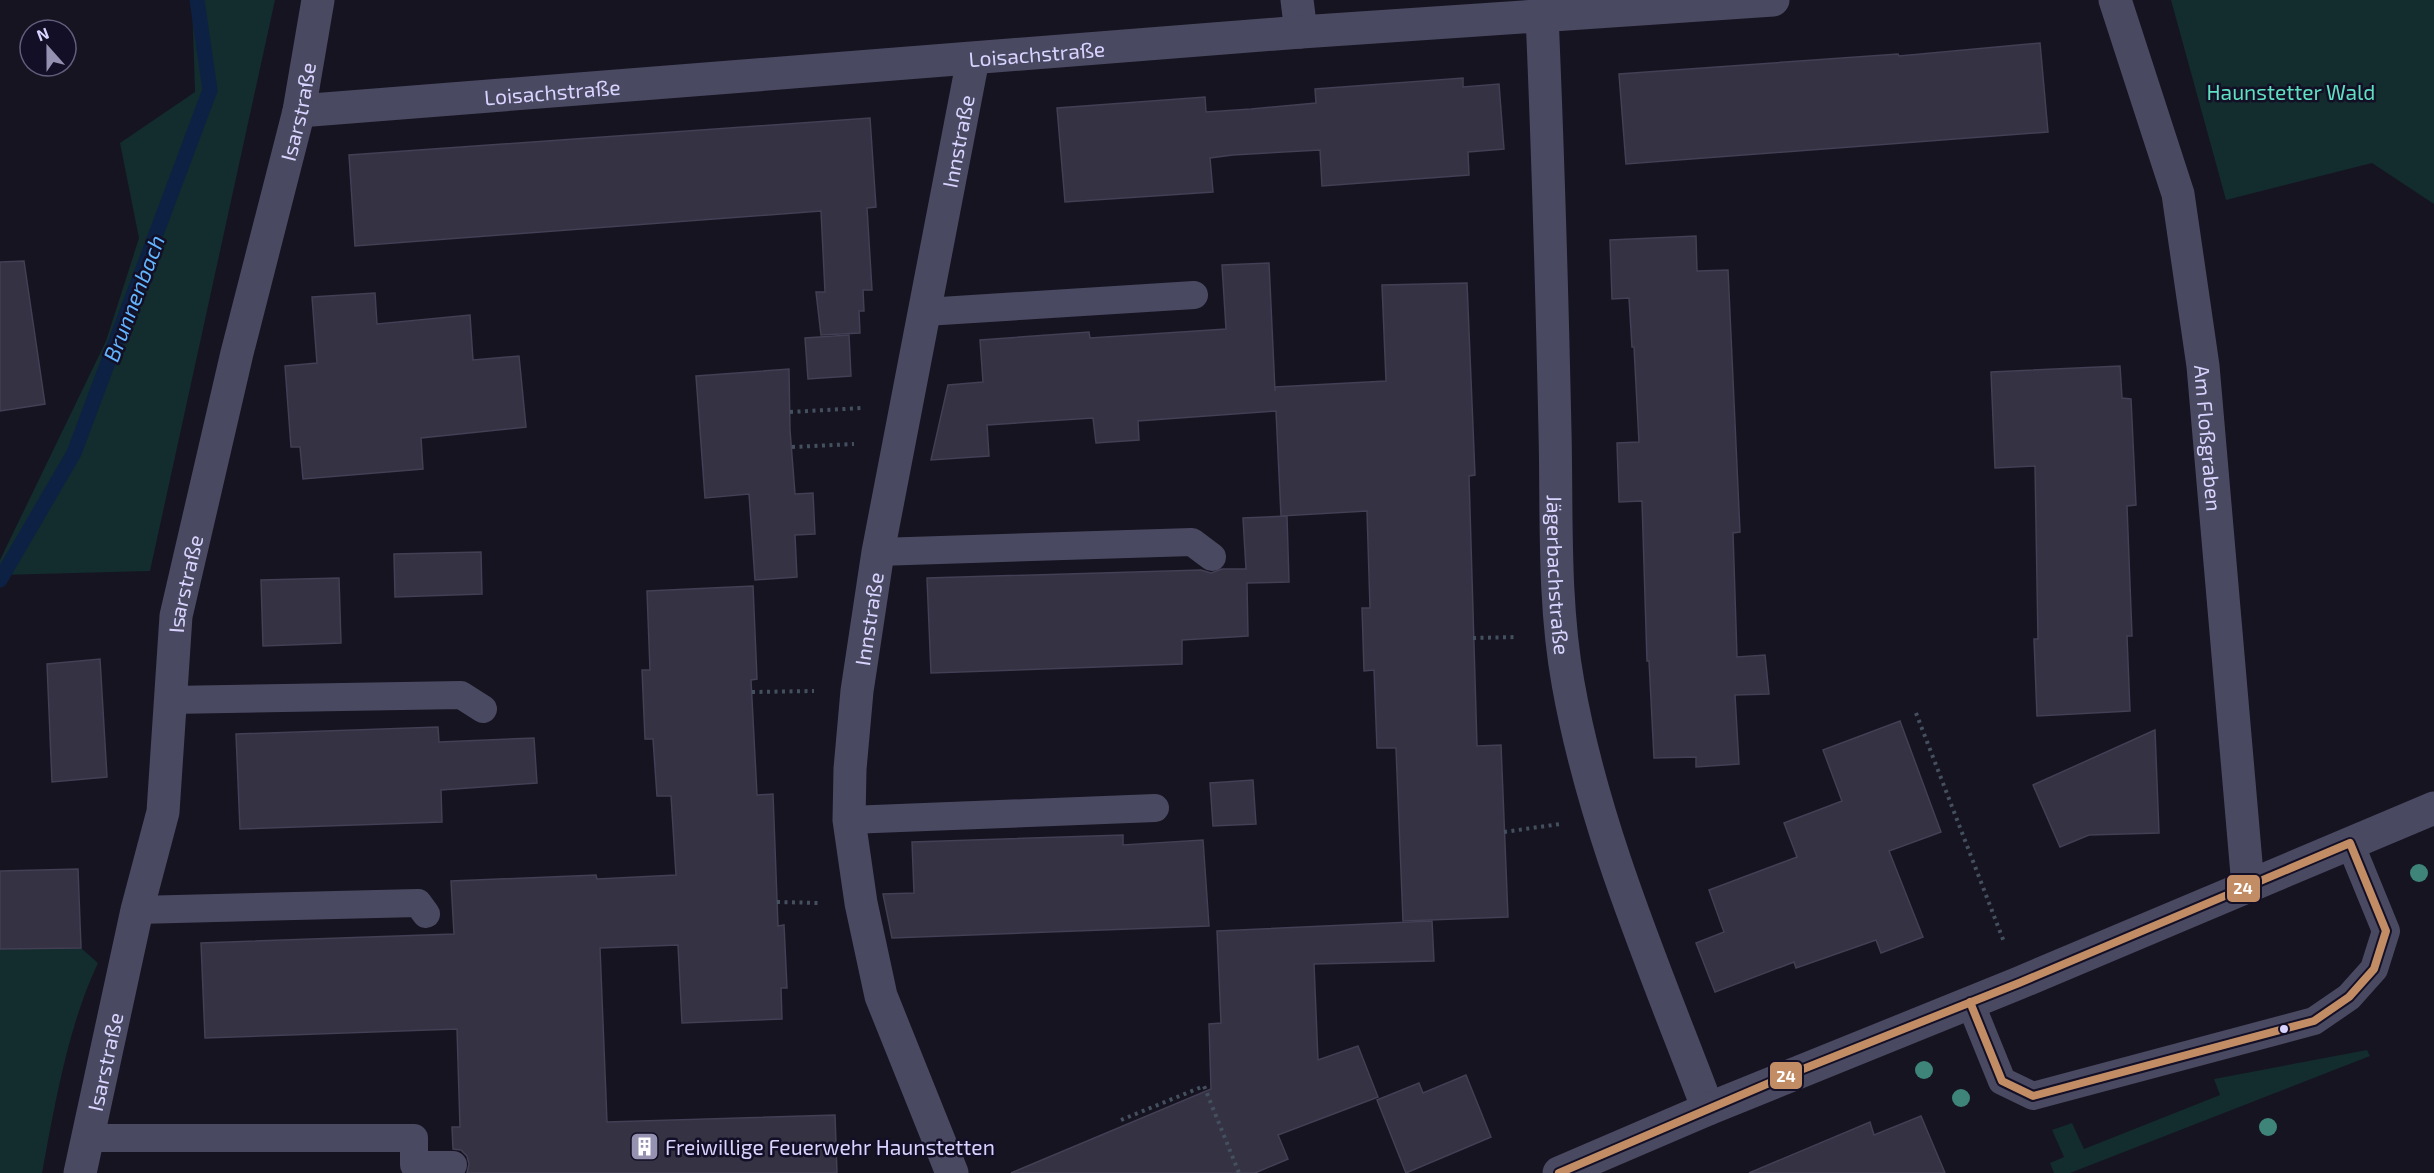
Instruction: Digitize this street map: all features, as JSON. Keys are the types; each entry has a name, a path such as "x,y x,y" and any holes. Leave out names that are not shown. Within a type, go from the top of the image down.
{"street":[{"name":"Isarstraße","path":"80,1173 137,910 163,812 176,616 237,353 299,111 318,0"},
{"path":"1297,0 1301,32"},
{"name":"Loisachstraße","path":"299,111 1301,32 1773,0"},
{"name":"Am Floßgraben","path":"2115,0 2179,205 2203,366 2248,886"},
{"name":"Jägerbachstraße","path":"1542,15 1562,635 1568,682 1600,818 1630,904 1708,1108"},
{"name":"Innstraße","path":"952,1173 881,996 861,903 849,820 849,769 857,691 878,552 973,59"},
{"path":"1559,1173 1708,1108 2019,983 2434,808"}],"lane":[{"path":"925,312 1194,295"},
{"path":"878,552 1192,542 1212,557"},
{"path":"171,700 461,695 483,710"},
{"path":"849,820 1155,808"},
{"path":"1970,1002 2002,1081 2033,1096 2314,1022 2349,997 2374,969 2386,932 2350,843"},
{"path":"137,910 418,903 426,914"},
{"path":"88,1138 414,1138 414,1169 453,1165"}],"path":[{"path":"790,412 907,405"},
{"path":"792,447 900,442"},
{"path":"752,692 857,691"},
{"path":"1916,713 2019,983"},
{"path":"1504,832 1600,818"},
{"path":"1121,1120 1204,1086 1239,1173"}],"green space":[{"path":"192,0 275,0 150,571 0,575 0,560 106,341 139,238 120,143 195,92"},
{"name":"Haunstetter Wald","path":"2171,0 2434,0 2434,204 2372,163 2226,200"},
{"path":"81,948 98,963 78,1013 71,1039 42,1173 0,1173 0,949"},
{"path":"2367,1050 2370,1056 2070,1173 2054,1173 2050,1163 2064,1157 2052,1130 2072,1123 2084,1149 2220,1095 2214,1079"}],"building":[{"path":"2040,43 2048,132 1626,164 1619,74 1898,54 1899,56"},
{"path":"1463,78 1463,87 1499,84 1504,149 1468,152 1469,175 1322,186 1320,150 1233,155 1210,158 1213,192 1065,202 1057,108 1205,97 1206,112 1251,109 1316,103 1315,89"},
{"path":"870,118 876,207 867,208 872,290 863,290 864,311 859,311 860,333 821,335 816,292 825,292 821,211 355,246 349,155"},
{"path":"1696,236 1697,271 1728,270 1740,532 1733,533 1737,657 1765,655 1769,694 1735,695 1739,764 1696,767 1696,757 1654,758 1649,661 1647,661 1642,501 1619,502 1617,443 1639,442 1634,347 1632,347 1629,298 1612,299 1610,240"},
{"path":"24,261 45,404 0,411 0,262"},
{"path":"1269,263 1275,391 1275,387 1386,381 1382,285 1467,283 1475,475 1469,476 1477,746 1501,745 1508,917 1403,921 1396,748 1377,748 1374,670 1364,671 1362,608 1370,608 1367,511 1281,516 1276,411 1138,421 1139,440 1096,443 1093,418 987,425 989,456 931,460 948,385 983,382 980,340 1089,332 1090,338 1226,329 1222,265"},
{"path":"375,293 377,324 470,315 473,360 519,356 526,427 421,438 423,469 303,479 300,447 291,447 285,366 317,363 312,297"},
{"path":"849,335 851,376 808,379 805,338"},
{"path":"2120,366 2122,398 2131,399 2136,505 2127,506 2132,636 2127,636 2130,711 2037,716 2034,639 2038,639 2035,466 1995,468 1991,372"},
{"path":"789,369 790,430 795,494 813,493 815,534 795,535 797,577 755,580 749,494 705,498 696,376"},
{"path":"1287,516 1289,582 1247,583 1248,636 1182,640 1182,664 931,673 927,578 1201,570 1211,573 1222,569 1246,569 1243,518"},
{"path":"481,552 482,594 395,597 394,554"},
{"path":"339,578 341,643 263,646 261,580"},
{"path":"753,586 757,679 751,680 757,795 773,794 778,926 784,925 787,988 781,988 782,1019 682,1023 678,945 600,948 607,1122 835,1115 837,1173 467,1173 469,1164 467,1156 461,1150 453,1149 452,1127 460,1127 457,1029 205,1038 201,943 454,934 451,881 596,875 597,879 676,875 671,796 657,796 653,739 645,739 642,670 650,670 647,591"},
{"path":"100,659 107,777 52,782 47,664"},
{"path":"1900,721 1941,832 1889,851 1923,937 1881,953 1876,940 1796,968 1794,962 1715,992 1696,943 1724,932 1709,890 1797,857 1784,823 1842,801 1823,750"},
{"path":"438,727 439,742 534,738 537,783 441,790 442,822 240,829 236,734"},
{"path":"2155,730 2159,833 2089,835 2060,847 2033,785"},
{"path":"1253,780 1256,824 1213,826 1210,783"},
{"path":"1123,835 1123,845 1203,840 1209,926 892,938 883,894 914,893 912,842"},
{"path":"78,869 81,948 0,949 0,871"},
{"path":"1432,921 1434,961 1314,964 1318,1060 1358,1046 1378,1097 1278,1135 1288,1159 1255,1173 1011,1173 1211,1089 1209,1024 1221,1023 1217,931"},
{"path":"1466,1075 1491,1137 1406,1173 1377,1100 1419,1083 1423,1093"},
{"path":"1921,1116 1945,1173 1749,1173 1870,1122 1874,1135"}],"waterway":[{"name":"Brunnenbach","path":"0,580 74,453 210,90 197,0"}],"transit line":[{"name":"24","path":"1559,1173 1788,1075 2019,983 2350,843 2386,931 2374,969 2349,997 2314,1021 2033,1096 2002,1081 1970,1002"}],"place":[{"name":"Freiwillige Feuerwehr Haunstetten","path":"644,1146"}]}
